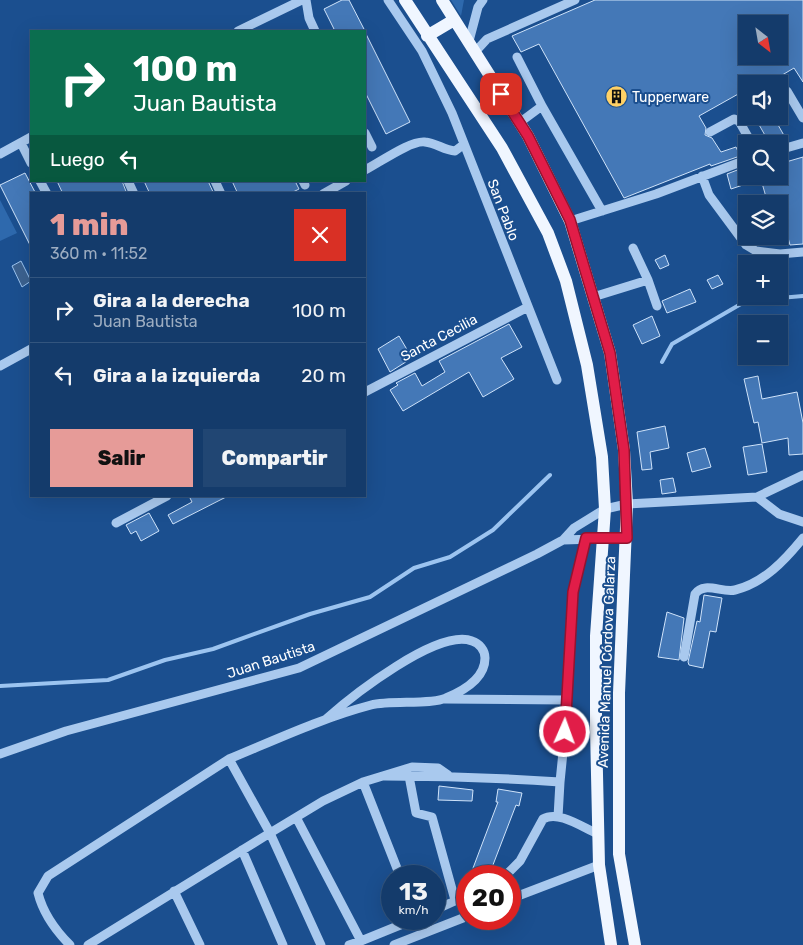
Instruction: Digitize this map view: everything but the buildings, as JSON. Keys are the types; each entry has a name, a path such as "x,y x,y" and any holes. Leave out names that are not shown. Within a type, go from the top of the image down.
{"main road":[{"name":"Avenida Manuel Córdova Galarza","path":"405,0 502,148 548,233 566,281 587,365 602,457 605,509 596,636 598,834 599,865 611,945"},
{"name":"Avenida Manuel Córdova Galarza","path":"442,0 519,123 570,220 610,353 624,450 627,504 627,538 618,693 619,854 634,945"},
{"path":"427,36 454,20"}],"street":[{"path":"240,30 302,0"},
{"path":"306,0 309,18 315,30"},
{"name":"San Pablo","path":"388,0 422,51 452,113 526,308 557,380"},
{"path":"472,46 478,7 483,0"},
{"path":"472,46 575,0"},
{"path":"422,51 427,36"},
{"path":"517,57 542,106 602,211"},
{"path":"788,94 803,118"},
{"path":"519,123 542,106"},
{"path":"710,132 734,119 739,121 747,135"},
{"path":"366,135 372,147"},
{"path":"0,154 30,138"},
{"path":"366,169 418,141 432,143 445,150 455,151 463,145"},
{"path":"22,142 30,160"},
{"path":"788,148 803,144"},
{"path":"570,220 656,194 738,163"},
{"path":"702,176 709,195 746,245 756,251 764,252 803,252"},
{"path":"327,192 344,182"},
{"path":"633,248 648,280 657,306"},
{"path":"593,297 648,280"},
{"name":"Santa Cecilia","path":"366,391 526,308"},
{"path":"0,366 30,351"},
{"path":"803,476 757,497 779,514 803,522"},
{"path":"116,523 165,497"},
{"name":"Juan Bautista","path":"563,540 574,528 605,509 627,504 757,497"},
{"path":"558,817 573,592 586,538"},
{"name":"Juan Bautista","path":"0,754 66,731 299,668 563,540 627,538"},
{"path":"684,657 695,594 698,590 703,587 726,591 737,590 776,570 803,538"},
{"path":"326,719 379,677 432,648 464,638 478,643 485,654 485,667 476,680 444,700"},
{"path":"70,945 52,924 40,902 38,893 48,876 229,759 326,719 384,702 566,700"},
{"path":"229,759 270,832 321,945"},
{"path":"88,945 270,832 296,819 323,801 363,782 405,769 423,766 438,768 448,775"},
{"path":"384,776 429,778 448,775 560,782"},
{"path":"409,776 416,813 432,817 455,900 446,904"},
{"path":"363,782 396,865"},
{"path":"516,865 543,819 549,816 558,817 598,834"},
{"path":"296,819 361,941"},
{"path":"242,850 283,945"},
{"path":"521,895 599,865"},
{"path":"174,891 200,945"},
{"path":"394,945 456,921"},
{"path":"348,945 388,930"}],"shaded area":[{"path":"451,0 464,0 461,16"},
{"path":"0,200 17,233 0,241"},
{"path":"21,261 30,282 22,287 12,266"}],"waterway":[{"path":"662,362 672,344 746,301 803,296"},
{"path":"0,686 108,680 165,660 213,649 310,614 370,597 414,568 450,557 493,530 550,475"}],"place":[{"name":"Tupperware","path":"616,97"}],"route":[{"path":"501,94 528,136 570,220 610,353 624,450 627,538 586,538 573,592 565,732"}]}
